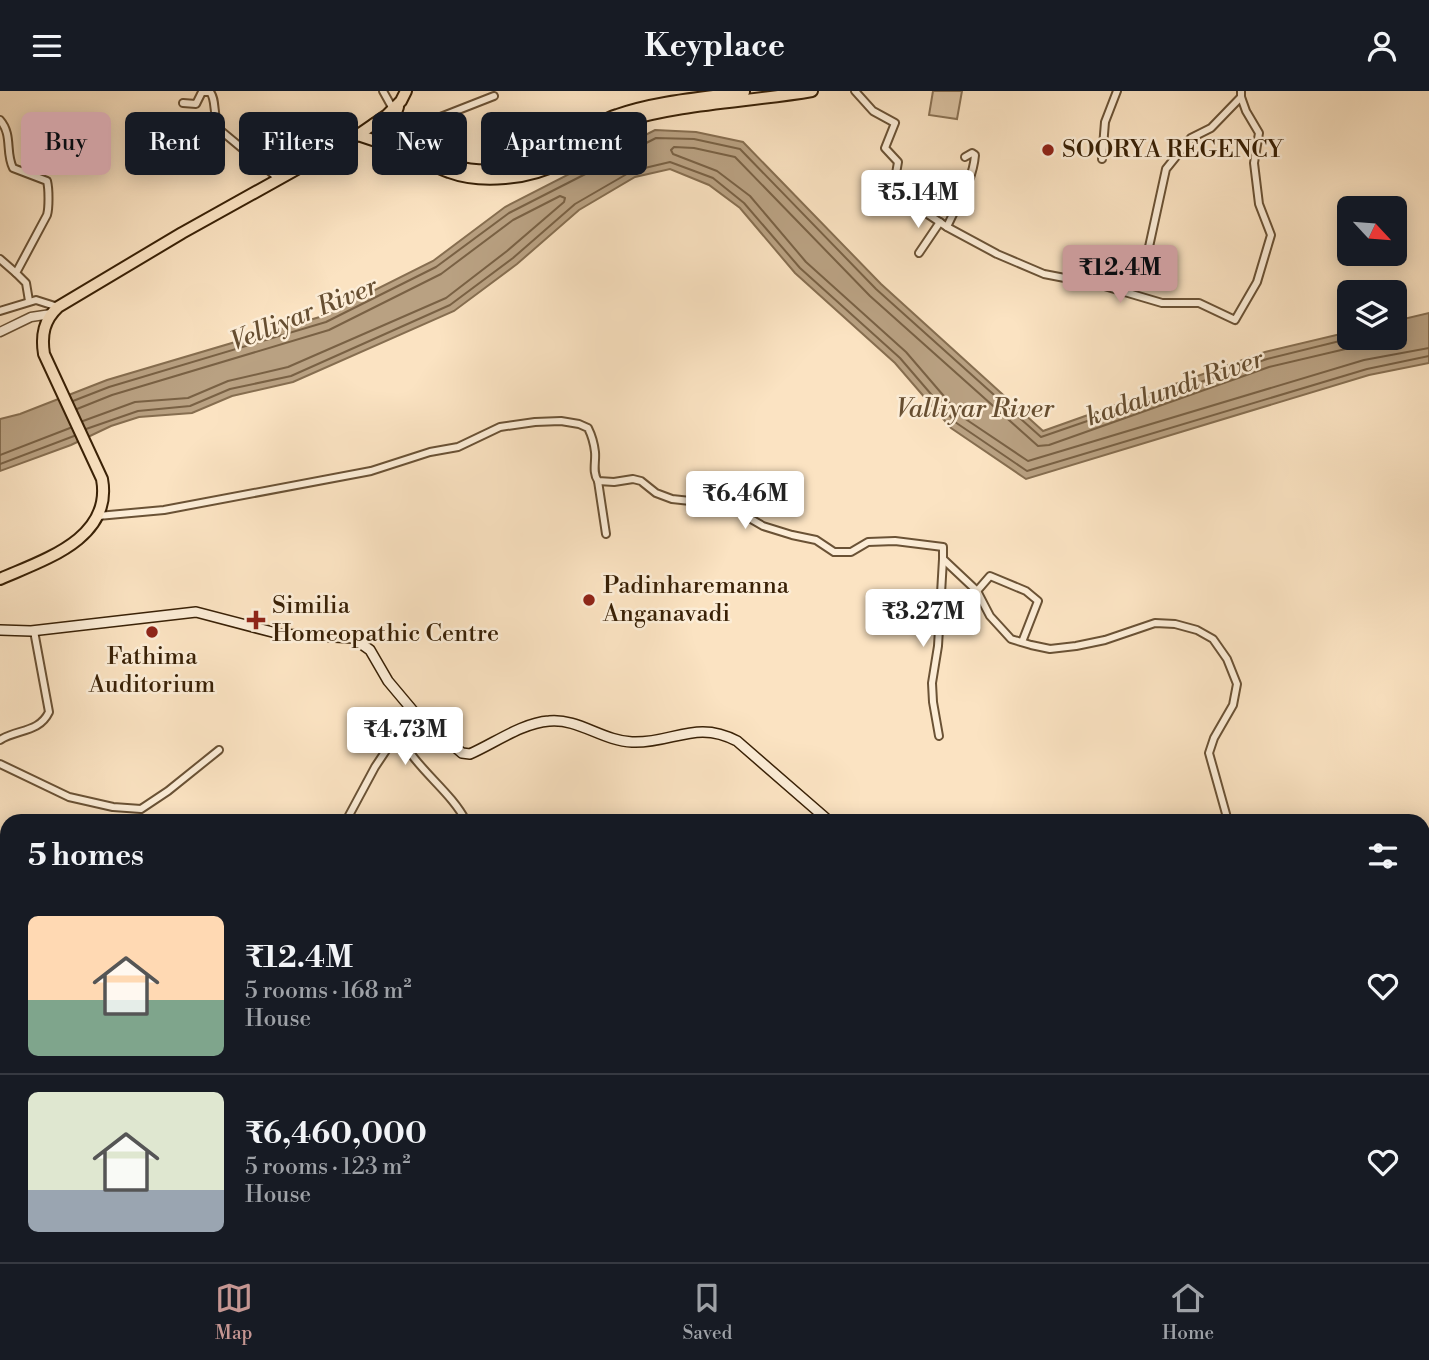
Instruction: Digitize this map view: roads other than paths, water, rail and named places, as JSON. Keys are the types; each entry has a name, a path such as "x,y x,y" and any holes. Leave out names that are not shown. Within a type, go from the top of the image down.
{"highway":[{"path":"467,168 497,170 530,165 555,156 597,124 616,115 659,104 754,91"},
{"path":"460,175 498,178 532,173 559,163 601,131 660,112 812,91"},
{"path":"358,135 372,125"},
{"path":"358,135 372,137"},
{"path":"0,579 70,546 89,529 98,516 105,492 94,461 52,373 42,340 45,325 55,311 182,233 286,175"}],"main road":[{"path":"0,630 34,631 196,612 280,634 353,638 370,650 388,681 414,712 456,749 470,754 536,723 551,720 566,721 595,733 631,742 694,731 723,734 737,741 821,814"}],"street":[{"path":"383,91 400,100"},
{"path":"855,91 873,111 895,123 885,148 898,162 893,191 947,227 997,254 1044,274 1101,285 1162,303 1199,303 1235,320 1257,282 1271,235 1259,204 1254,163 1259,133 1241,94 1211,128 1191,138 1166,169 1142,279"},
{"path":"1102,159 1105,122 1117,91"},
{"path":"183,103 196,104 202,92 210,92 214,96 215,121 220,130 279,179"},
{"path":"460,112 494,96"},
{"path":"0,120 9,135 13,168 42,177 49,187 46,199 49,207 47,215 16,273"},
{"path":"947,227 975,163 975,155 972,153 965,157"},
{"path":"919,253 940,222"},
{"path":"0,259 26,283 29,301"},
{"path":"0,311 36,300 55,311"},
{"path":"0,332 31,317 55,311"},
{"path":"98,516 164,510 360,474 430,452 458,447 500,427 561,421 588,428 595,453 594,476 598,481 606,534"},
{"path":"598,481 633,479 672,499 718,504 763,526 816,540 834,552 851,552 868,542 895,541 943,547 938,646 932,683 939,736"},
{"path":"943,559 977,591 999,627 1011,639 1050,649 1105,640 1155,623 1175,624 1197,630 1213,639 1227,659 1237,684 1233,705 1214,738 1209,753 1226,814"},
{"path":"977,591 990,576 1026,591 1038,601 1022,642"},
{"path":"0,740 10,734 30,730 42,723 49,712 34,631"},
{"path":"350,814 375,767 414,712"},
{"path":"399,731 403,743 449,794 462,814"},
{"path":"0,764 69,797 113,807 141,809 168,792 219,750"}],"water":[{"name":"Valliyar River","path":"655,130 696,132 743,142 881,284 1043,431 1265,352 1337,335 1337,350 1407,350 1407,318 1429,313 1429,363 1369,375 1026,479 951,428 895,363 795,273 740,208 709,185 670,169 647,174 647,134"},
{"name":"Valliyar River","path":"567,175 644,175 635,177 579,210 517,264 454,311 293,382 232,396 192,413 139,417 0,471 0,419 20,414 107,380 323,316 433,261 505,207"}],"place":[{"name":"SOORYA REGENCY","path":"1048,150"},
{"name":"Padinharemanna Anganavadi","path":"589,600"},
{"name":"Similia Homeopathic Centre","path":"256,620"},
{"name":"Fathima Auditorium","path":"152,632"}],"water label":[{"name":"Velliyar River","path":"304,314"},
{"name":"kadalundi River","path":"1175,388"}]}
